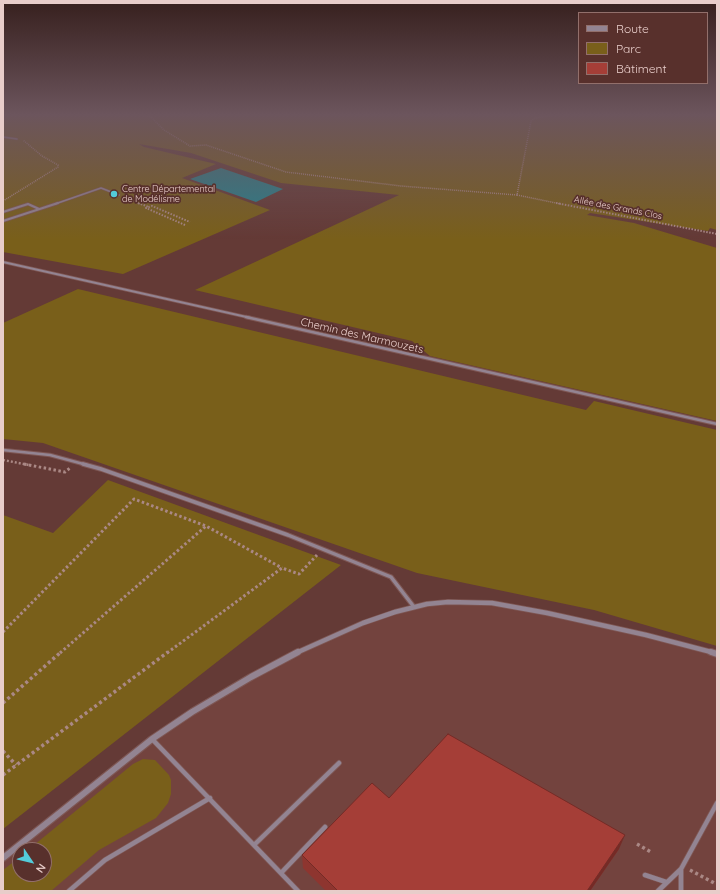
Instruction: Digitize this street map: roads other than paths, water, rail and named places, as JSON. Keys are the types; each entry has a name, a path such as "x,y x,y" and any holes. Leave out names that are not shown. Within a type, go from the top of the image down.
{"street":[{"path":"3,858 152,739 251,678 312,645 374,619 414,607 461,602 492,603 518,607 646,635 717,654"}],"lane":[{"path":"3,221 101,188 119,195"},
{"path":"3,212 28,204 39,208"},
{"name":"Chemin des Marmouzets","path":"3,262 717,424"},
{"path":"3,450 50,455 79,463 173,494 323,549 391,577 414,607"},
{"path":"152,739 298,891"},
{"path":"254,845 339,763"},
{"path":"69,891 105,860 210,798"},
{"path":"658,891 681,867 717,803"},
{"path":"281,873 325,827"},
{"path":"681,867 681,891"},
{"path":"645,875 666,882"}],"water":[{"path":"221,168 283,189 256,202 190,179"}],"place":[{"name":"Centre Départemental de Modélisme","path":"114,194"}]}
